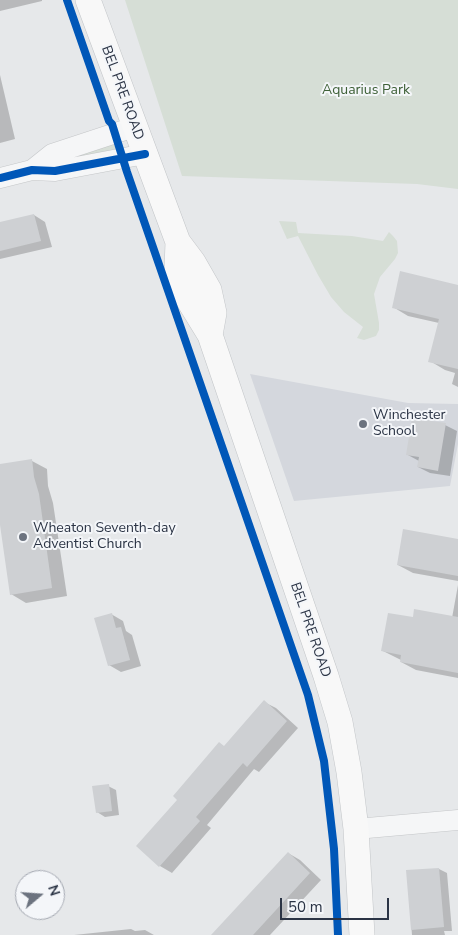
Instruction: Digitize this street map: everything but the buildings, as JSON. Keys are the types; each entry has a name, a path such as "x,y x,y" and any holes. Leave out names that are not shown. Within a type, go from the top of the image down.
{"main road":[{"name":"BEL PRE ROAD","path":"88,0 178,242 193,262 209,290 214,313 210,336 329,683 340,722 356,829 362,935"}],"street":[{"path":"32,170 52,154 134,127"},
{"path":"0,178 32,170 54,171 146,154"},
{"path":"356,829 458,820"}],"shaded area":[{"name":"Winchester School","path":"250,374 408,403 458,404 458,444 450,486 294,501"}],"green space":[{"name":"Aquarius Park","path":"125,0 458,0 458,189 417,184 182,176"},
{"path":"109,143 116,148 114,152 75,161 65,157"},
{"path":"279,221 296,222 298,233 352,236 383,241 389,232 393,236 397,241 398,253 380,277 374,294 379,323 379,330 376,336 364,340 357,338 363,327 344,312 331,297 298,236 287,239"}],"cycle path":[{"path":"67,0 109,121 112,124 308,695 324,761 334,849 338,935"},
{"path":"0,178 32,170 55,171 145,154"}],"place":[{"name":"Winchester School","path":"363,424"},
{"name":"Wheaton Seventh-day Adventist Church","path":"23,537"}]}
